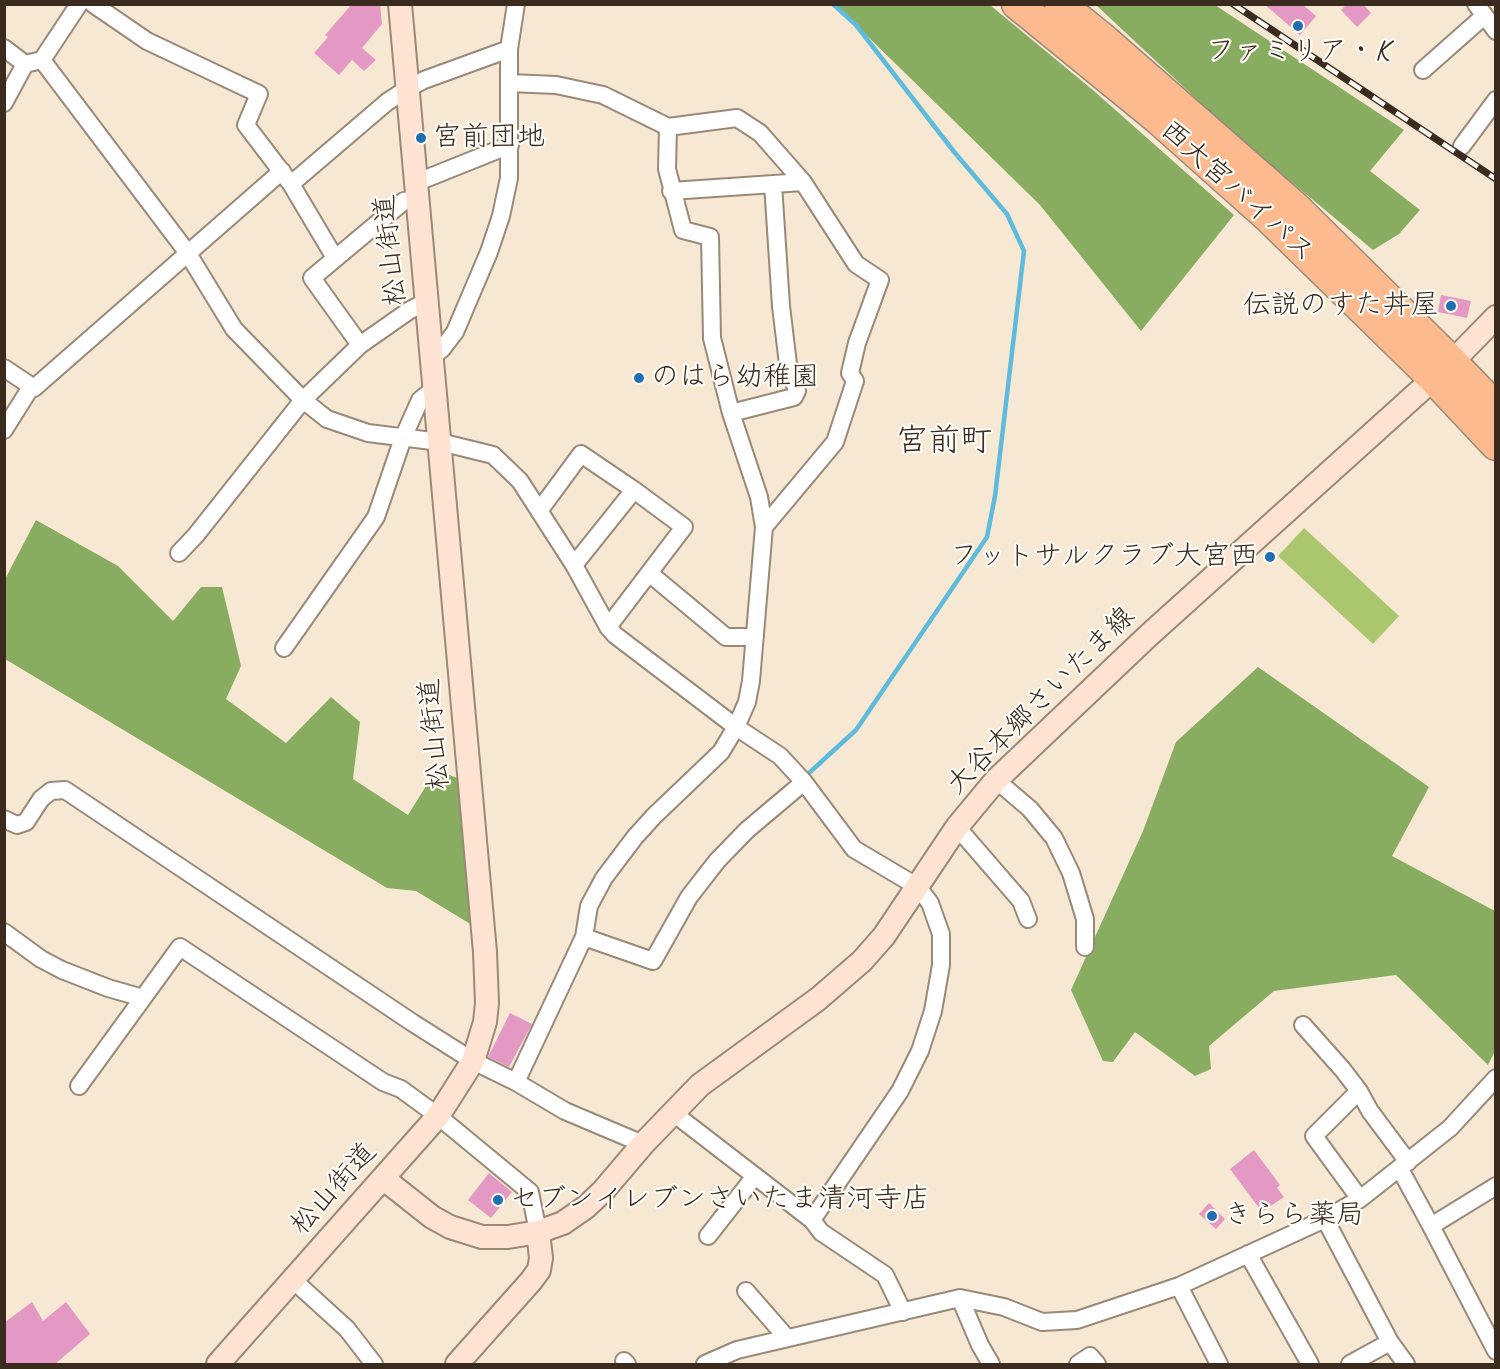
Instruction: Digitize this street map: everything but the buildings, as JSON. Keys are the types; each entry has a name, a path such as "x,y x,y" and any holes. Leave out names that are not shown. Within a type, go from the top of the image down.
{"highway":[{"name":"西大宮バイパス","path":"1017,4 1158,119 1443,370 1496,408"},
{"name":"西大宮バイパス","path":"1060,4 1294,206 1443,370 1496,445"}],"main road":[{"name":"松山街道","path":"218,1365 438,1116 473,1061 485,1022 487,978 400,4"},
{"name":"大谷本郷さいたま線","path":"384,1179 432,1217 450,1227 482,1237 508,1237 538,1232 563,1222 586,1207 603,1191 672,1112 700,1085 840,981 884,936 957,827 996,780 1149,635 1443,370 1496,317"},
{"path":"457,1365 531,1281 538,1270 541,1258 538,1232"}],"street":[{"path":"4,103 25,64 42,60 79,4"},
{"path":"93,4 147,40 259,94 246,125 286,177 335,258"},
{"path":"432,357 442,349 455,332 489,252 501,216 509,177 509,48 516,4"},
{"path":"1423,70 1488,18"},
{"path":"4,48 25,64"},
{"path":"4,368 34,388 187,252 387,102 423,80 509,48"},
{"path":"42,60 187,252 234,329 303,400 327,419 369,433 440,442 493,455 520,481 574,565 608,627 736,727 780,756 804,782 854,849 918,886 930,903 941,934 941,965 933,1011 920,1051 900,1091 812,1220"},
{"path":"509,83 556,85 603,95 668,127 737,118 760,133 803,182 856,264 880,280 857,344 850,373 855,381 835,442 764,527"},
{"path":"1462,146 1496,100"},
{"path":"516,1082 584,937 589,906 604,878 654,816 721,752 747,702 751,681 764,527 759,497 731,413 712,338 710,237 683,230 667,169 668,127"},
{"path":"360,345 312,278 415,191 510,145"},
{"path":"671,191 803,182"},
{"path":"731,413 794,397 797,391 788,364 781,306 773,184"},
{"path":"179,553 196,535 303,400 360,345 410,310 426,302"},
{"path":"4,430 31,387"},
{"path":"284,648 376,517 403,438 420,400 435,388"},
{"path":"540,511 581,454 684,527 608,627"},
{"path":"574,565 634,490"},
{"path":"649,573 726,637 755,638"},
{"path":"996,780 1030,809 1054,838 1071,873 1085,919 1085,947"},
{"path":"584,937 653,961 689,897 717,861 747,830 804,782"},
{"path":"4,819 17,825 26,822 41,799 51,791 65,790 473,1061 516,1082 565,1112 643,1144"},
{"path":"957,827 1021,901 1028,919"},
{"path":"4,932 41,959 62,970 108,988 143,998"},
{"path":"79,1086 180,947 383,1082 401,1089 438,1116 530,1192 538,1232"},
{"path":"1303,1025 1359,1091 1404,1165 1431,1226 1496,1351"},
{"path":"705,1365 737,1350 960,1298 1004,1307 1042,1322 1077,1320 1179,1286 1325,1219 1360,1198 1450,1128 1496,1078"},
{"path":"1359,1091 1314,1136 1360,1198"},
{"path":"672,1112 812,1220 821,1232 885,1275 903,1312"},
{"path":"708,1236 755,1176"},
{"path":"1431,1226 1496,1186"},
{"path":"1325,1219 1390,1342 1406,1365"},
{"path":"1248,1254 1310,1365"},
{"path":"292,1279 347,1329 374,1365"},
{"path":"1179,1286 1219,1365"},
{"path":"746,1291 787,1338"},
{"path":"960,1298 991,1365"},
{"path":"1350,1365 1390,1342"},
{"path":"1078,1365 1090,1356 1097,1365"}],"green space":[{"path":"833,5 990,5 1094,91 1234,215 1141,331 1040,205"},
{"path":"1096,5 1215,5 1404,130 1370,171 1420,210 1399,234 1373,250 1234,134"},
{"path":"36,520 118,566 173,621 201,587 222,587 241,666 226,699 286,743 331,697 360,722 353,779 408,815 436,770 460,779 472,925 416,891 387,888 5,659 4,581"},
{"path":"1304,528 1399,616 1373,644 1278,556"},
{"path":"1258,667 1429,787 1392,856 1495,911 1496,1049 1488,1065 1396,975 1274,991 1209,1046 1211,1069 1195,1076 1135,1032 1113,1062 1103,1061 1071,990 1143,831 1176,742"}],"waterway":[{"path":"809,773 856,730 987,537 995,496 1024,251 1007,214 955,153 856,25 833,4"}],"railway":[{"path":"1233,4 1496,179"}],"place":[{"name":"ファミリア・K","path":"1298,26"},
{"name":"宮前団地","path":"421,138"},
{"name":"伝説のすた丼屋","path":"1451,306"},
{"name":"のはら幼稚園","path":"639,378"},
{"name":"フットサルクラブ大宮西","path":"1270,557"},
{"name":"セブンイレブンさいたま清河寺店","path":"498,1200"},
{"name":"きらら薬局","path":"1212,1216"}],"district":[{"name":"宮前町","path":"944,442"}]}
